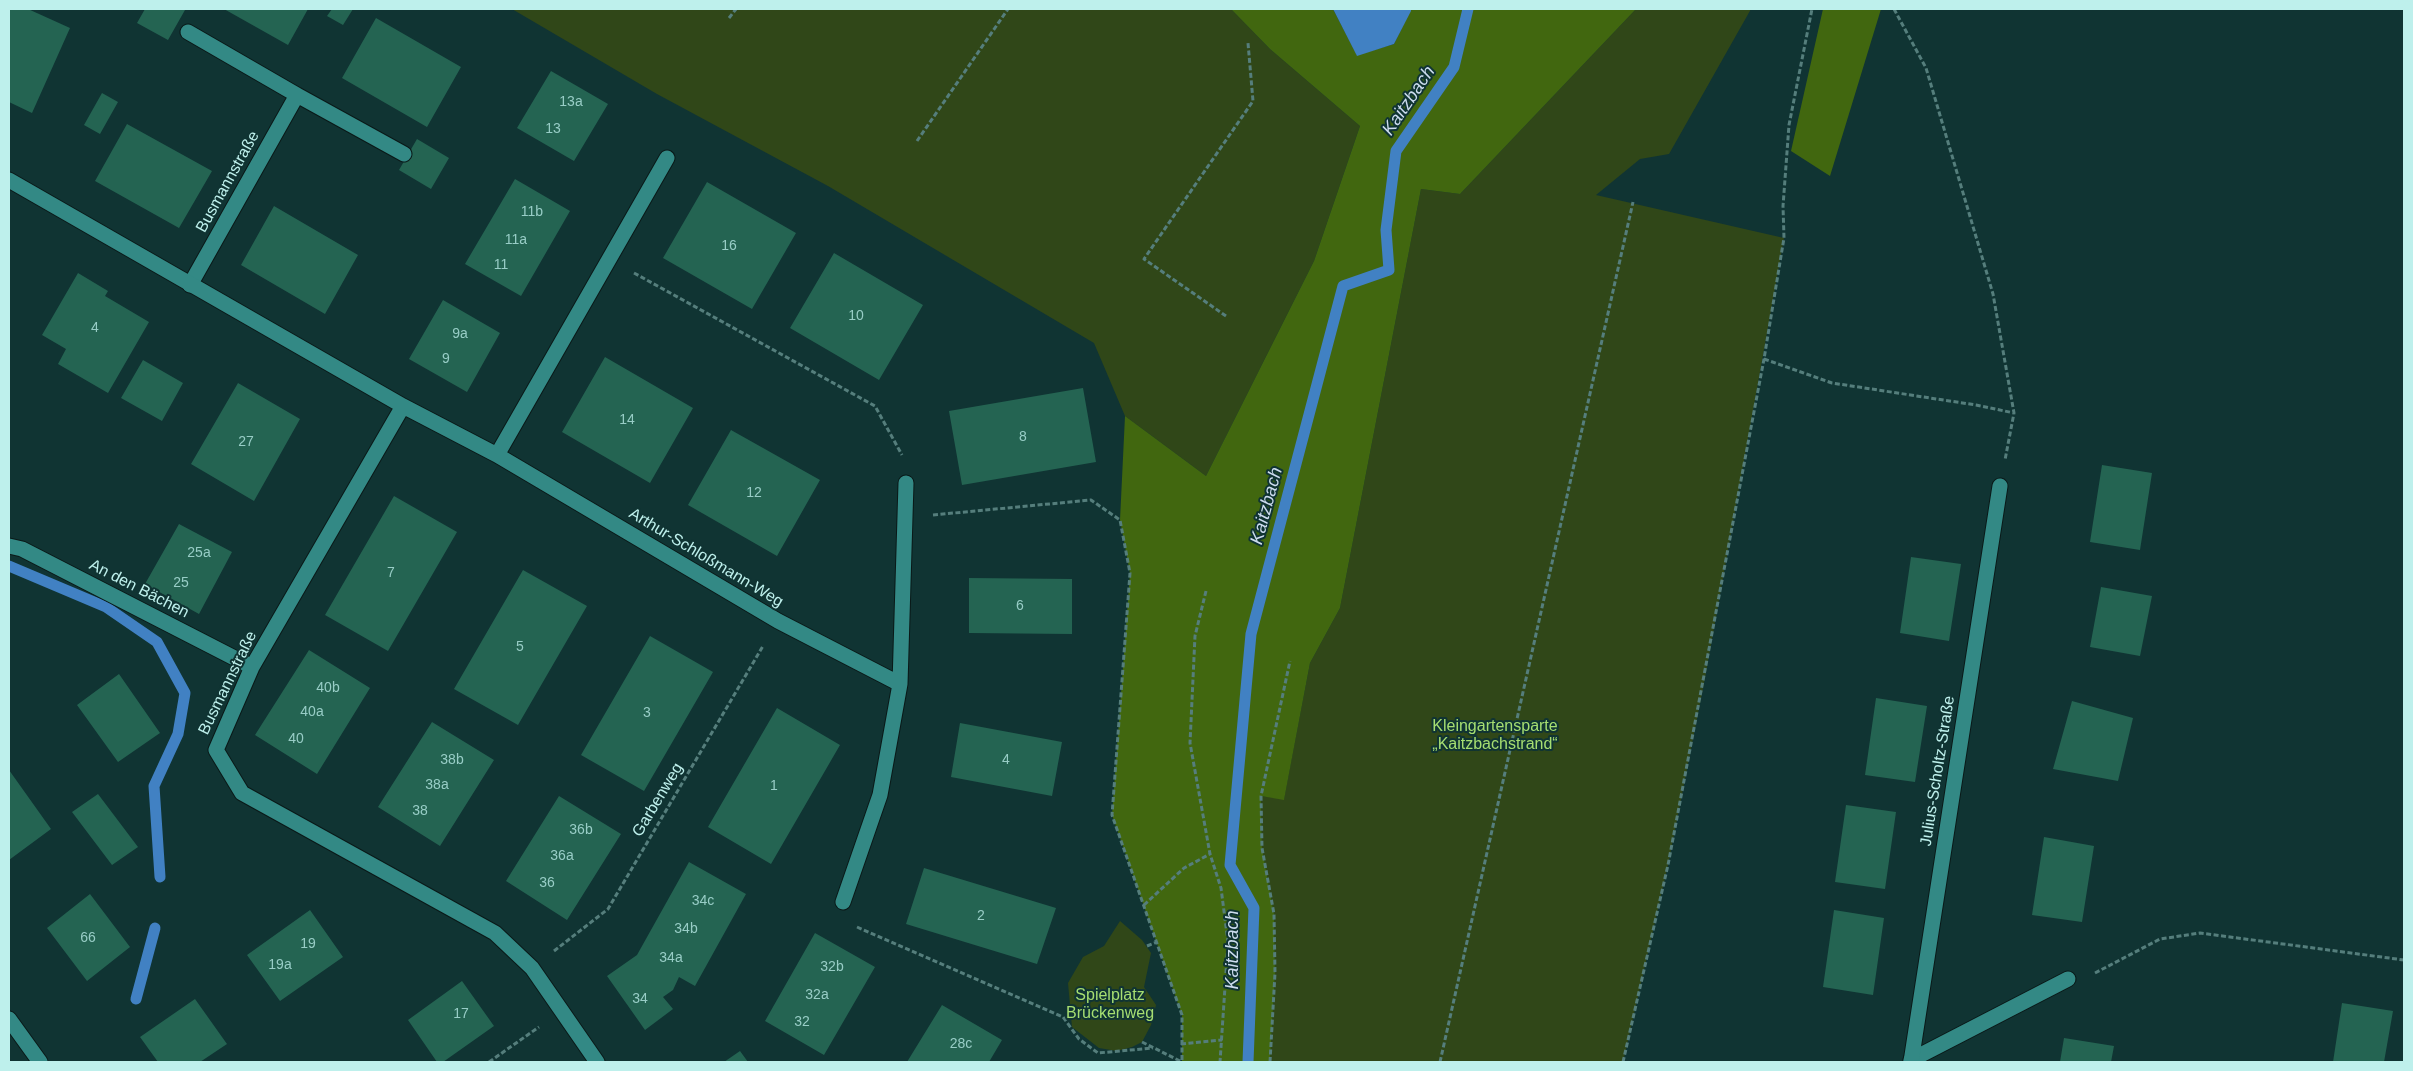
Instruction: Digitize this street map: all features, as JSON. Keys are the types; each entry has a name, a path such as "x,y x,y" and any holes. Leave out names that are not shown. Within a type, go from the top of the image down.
{"street":[{"path":"188,32 404,154"},
{"name":"Busmannstraße","path":"190,286 297,95"},
{"path":"497,455 607,259 667,158"},
{"path":"9,180 190,286 403,406"},
{"name":"Busmannstraße","path":"403,406 252,667 216,750 242,793 494,934 532,968 598,1062"},
{"name":"Arthur-Schloßmann-Weg","path":"403,406 497,455 778,621 900,684"},
{"path":"843,902 880,795 900,684 906,483"},
{"name":"Julius-Scholtz-Straße","path":"1911,1061 2000,486"},
{"name":"An den Bächen","path":"16,547 252,667"},
{"path":"1911,1061 2068,979"},
{"path":"9,1019 40,1062"}],"path":[{"path":"729,18 736,9"},
{"path":"917,142 1008,9"},
{"path":"1623,1062 1668,865 1764,359 1784,238 1782,206 1789,125 1812,9"},
{"path":"1894,9 1926,68 1993,294 2014,413 2000,486"},
{"path":"1226,316 1144,259 1253,101 1248,43"},
{"path":"1440,1062 1633,202"},
{"path":"607,259 875,406 904,458 906,483"},
{"path":"1764,359 1832,383 1976,405 2014,413"},
{"path":"906,517 1091,500 1120,520 1130,573 1112,815 1182,1015 1182,1062 1142,1042"},
{"path":"1206,591 1195,636 1190,743 1210,854 1221,888 1228,942 1220,1062"},
{"name":"Garbenweg","path":"532,968 608,909 778,621"},
{"path":"1270,1062 1275,973 1274,914 1262,848 1261,796 1290,661"},
{"path":"1144,905 1184,868 1210,854"},
{"path":"843,902 851,925 1063,1017 1079,1039 1098,1053 1153,1048"},
{"path":"2068,979 2082,980 2160,939 2200,933 2404,960"},
{"path":"1148,946 1157,942"},
{"path":"489,1062 562,1011"},
{"path":"1181,1044 1222,1040"}],"green space":[{"path":"512,9 1231,9 1270,49 1360,126 1314,261 1206,476 1125,416 1094,343 828,186 657,94"},
{"path":"1231,9 1333,9 1357,55 1394,44 1411,9 1636,9 1460,194 1421,189 1340,608 1310,663 1284,800 1261,796 1262,848 1274,914 1275,973 1270,1062 1182,1062 1182,1015 1112,815 1130,573 1120,520 1125,416 1206,476 1314,261 1360,126 1270,49"},
{"name":"Kleingartensparte „Kaitzbachstrand“","path":"1636,9 1751,9 1669,154 1640,159 1596,195 1784,238 1705,678 1668,865 1623,1062 1270,1062 1275,973 1274,914 1262,848 1261,796 1284,799 1310,663 1340,608 1421,189 1460,194"},
{"path":"1823,9 1881,9 1830,176 1791,151"},
{"name":"Spielplatz Brückenweg","path":"1120,921 1142,940 1151,953 1144,987 1156,1005 1151,1025 1142,1042 1117,1051 1099,1048 1072,1027 1068,983 1083,957 1104,946"}],"water":[{"path":"1333,9 1411,9 1411,11 1394,44 1357,56"}],"building":[{"path":"9,9 28,9 70,28 32,113 9,102"},
{"path":"145,9 185,10 168,40 137,23"},
{"path":"224,9 308,9 288,45"},
{"path":"332,9 353,9 343,25 327,16"},
{"path":"376,18 461,67 427,127 342,78"},
{"path":"551,71 608,104 574,161 517,128"},
{"path":"102,93 118,102 100,134 84,125"},
{"path":"127,124 212,171 179,228 95,181"},
{"path":"417,139 449,158 431,189 399,170"},
{"path":"515,179 570,211 521,296 465,264"},
{"path":"707,182 796,233 752,309 663,258"},
{"path":"274,206 358,255 325,314 241,265"},
{"path":"834,253 923,305 879,380 790,328"},
{"path":"78,273 108,291 105,296 149,322 108,393 58,364 66,349 42,335"},
{"path":"443,300 500,333 467,392 409,359"},
{"path":"605,357 693,408 650,483 562,432"},
{"path":"143,360 183,383 162,421 121,398"},
{"path":"238,383 300,419 254,501 191,464"},
{"path":"1083,388 1096,462 962,485 949,411"},
{"path":"731,430 820,480 777,556 688,505"},
{"path":"2102,465 2152,473 2140,550 2090,542"},
{"path":"394,496 457,532 388,651 325,615"},
{"path":"179,524 232,552 199,614 145,584"},
{"path":"1911,557 1961,564 1949,641 1900,633"},
{"path":"523,570 587,606 518,725 454,689"},
{"path":"969,578 1072,579 1072,634 969,633"},
{"path":"2101,587 2152,596 2140,656 2090,647"},
{"path":"650,636 713,672 644,791 581,755"},
{"path":"309,650 370,688 317,774 255,735"},
{"path":"119,674 160,733 118,762 77,705"},
{"path":"1876,698 1927,706 1915,782 1865,775"},
{"path":"2072,701 2133,718 2118,781 2053,769"},
{"path":"777,708 840,745 771,864 708,827"},
{"path":"432,722 494,760 440,846 378,807"},
{"path":"960,723 1062,742 1052,796 951,777"},
{"path":"9,770 51,829 9,860"},
{"path":"98,794 138,847 112,865 72,812"},
{"path":"559,796 621,834 567,920 506,881"},
{"path":"1846,805 1896,812 1885,889 1835,882"},
{"path":"2044,837 2094,846 2082,922 2032,915"},
{"path":"689,862 746,894 695,986 679,977 673,990 663,997 673,1009 645,1030 607,976 637,955"},
{"path":"924,868 1056,908 1037,964 906,924"},
{"path":"90,894 130,947 87,981 47,928"},
{"path":"310,910 343,957 280,1001 247,955"},
{"path":"1834,910 1884,918 1873,995 1823,987"},
{"path":"815,933 875,967 824,1055 765,1021"},
{"path":"462,981 494,1026 443,1062 437,1062 408,1020"},
{"path":"195,999 227,1044 200,1062 158,1062 140,1037"},
{"path":"2342,1003 2393,1011 2384,1062 2333,1062"},
{"path":"942,1005 1002,1040 989,1062 907,1062"},
{"path":"2064,1038 2114,1046 2111,1062 2060,1062"},
{"path":"740,1051 748,1062 724,1062"}],"waterway":[{"name":"Kaitzbach","path":"1248,1062 1254,908 1230,865 1251,634 1343,286 1389,270 1386,230 1396,151 1454,67 1468,9"},
{"path":"9,566 106,607 157,642 185,693 178,734 154,786 160,877"},
{"path":"136,999 155,928"}]}
